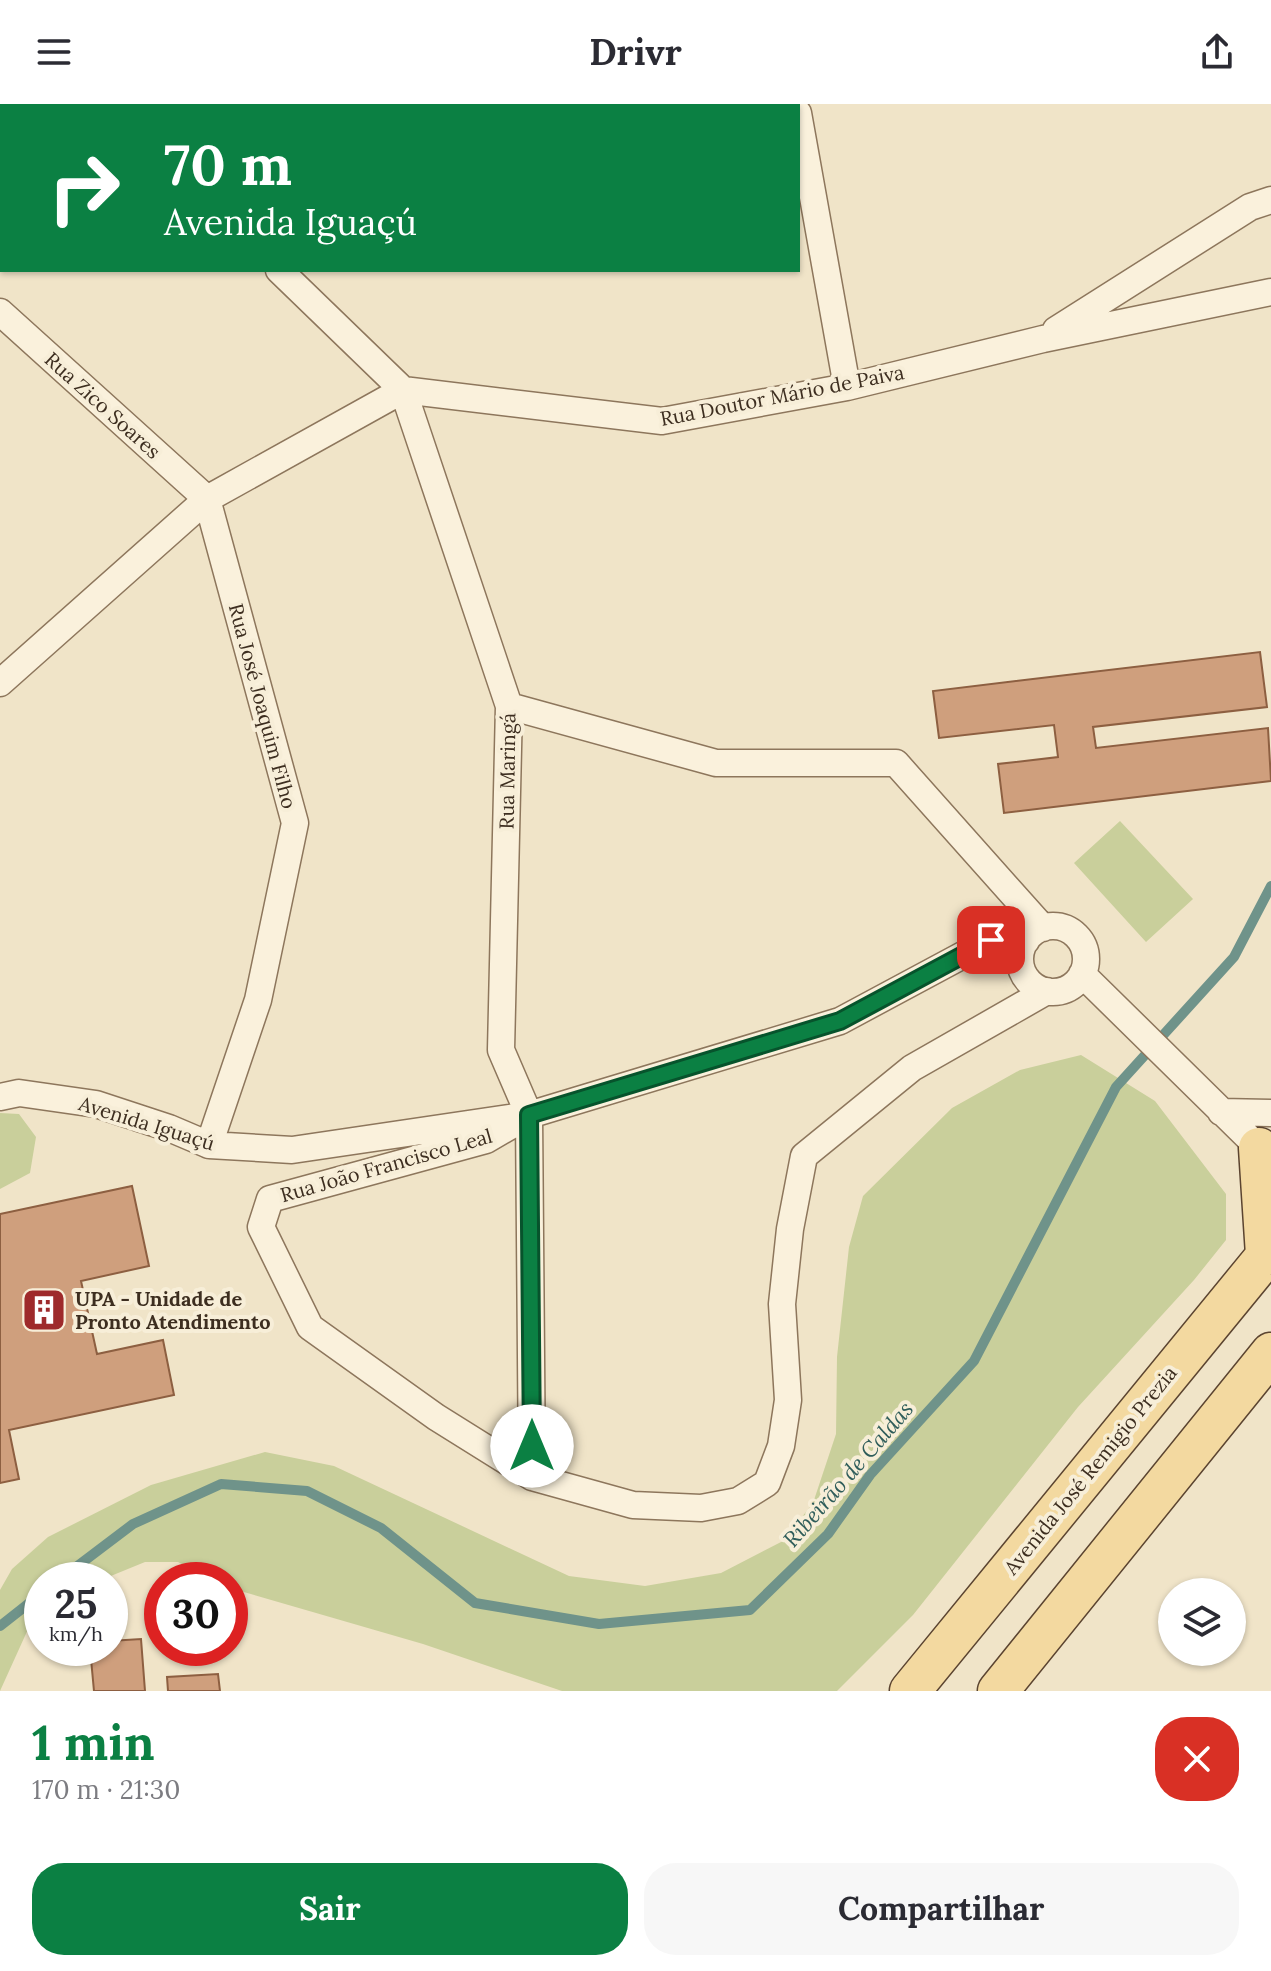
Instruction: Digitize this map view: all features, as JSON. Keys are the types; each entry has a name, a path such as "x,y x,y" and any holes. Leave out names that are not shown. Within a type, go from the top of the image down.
{"main road":[{"path":"1267,1138 1269,1253"},
{"name":"Avenida José Remigio Prezia","path":"910,1691 1269,1253"},
{"path":"998,1691 1271,1353"}],"street":[{"path":"800,124 847,387"},
{"path":"1043,339 1250,207 1271,200"},
{"path":"0,683 207,499 403,390 281,272"},
{"name":"Rua Doutor Mário de Paiva","path":"403,390 662,421 847,387 1043,339 1271,292"},
{"name":"Rua Zico Soares","path":"0,312 207,499"},
{"name":"Rua Maringá","path":"403,390 509,706 501,1050 529,1115"},
{"name":"Rua José Joaquim Filho","path":"207,499 295,823 258,1000 209,1145"},
{"path":"509,706 716,763 896,763 1034,934"},
{"path":"1054,926 1075,934 1086,952 1082,974 1067,989 1047,991 1037,988 1023,973 1021,951 1034,934 1054,926"},
{"name":"Avenida Iguaçú","path":"0,1097 19,1093 96,1104 209,1145 292,1150 529,1115 840,1021 991,940 1034,934"},
{"path":"1082,974 1221,1112 1267,1138"},
{"name":"Rua João Francisco Leal","path":"529,1115 486,1140 270,1199 261,1227 310,1327 436,1417 532,1477 633,1505 701,1508 738,1501 767,1483 781,1446 788,1400 782,1304 790,1229 804,1156 912,1068 1047,991"},
{"path":"1221,1112 1267,1138"},
{"path":"529,1115 532,1477"}],"green space":[{"path":"1120,821 1193,899 1146,942 1074,863"},
{"path":"1081,1055 1155,1101 1226,1194 1226,1240 1194,1280 1078,1407 913,1615 837,1691 562,1691 423,1644 248,1593 248,1562 144,1562 128,1569 128,1562 24,1562 24,1638 0,1691 0,1590 12,1569 48,1537 151,1485 265,1452 334,1466 569,1576 645,1586 721,1573 783,1541 813,1503 836,1434 837,1357 849,1247 863,1196 952,1108 1020,1070"},
{"path":"0,1113 19,1114 36,1137 30,1173 0,1189"}],"building":[{"path":"1260,652 1267,707 1093,727 1096,748 1268,728 1271,781 1004,813 998,764 1058,757 1054,725 939,738 933,691"},
{"name":"UPA - Unidade de Pronto Atendimento","path":"132,1186 149,1266 81,1281 97,1354 163,1340 174,1395 9,1430 19,1479 0,1483 0,1214"},
{"path":"141,1639 145,1691 94,1691 92,1666 128,1666 128,1640"},
{"path":"218,1674 220,1691 168,1691 167,1677"}],"waterway":[{"name":"Ribeirão de Caldas","path":"83,1562 133,1524 221,1484 307,1491 381,1528 475,1603 599,1624 750,1610 828,1534 870,1475 974,1361 1116,1087 1234,957 1271,886"},
{"name":"Ribeirão de Caldas","path":"0,1626 24,1607"}],"place":[{"name":"UPA - Unidade de Pronto Atendimento","path":"44,1310"}],"route":[{"path":"532,1446 529,1115 840,1021 991,940"}]}
